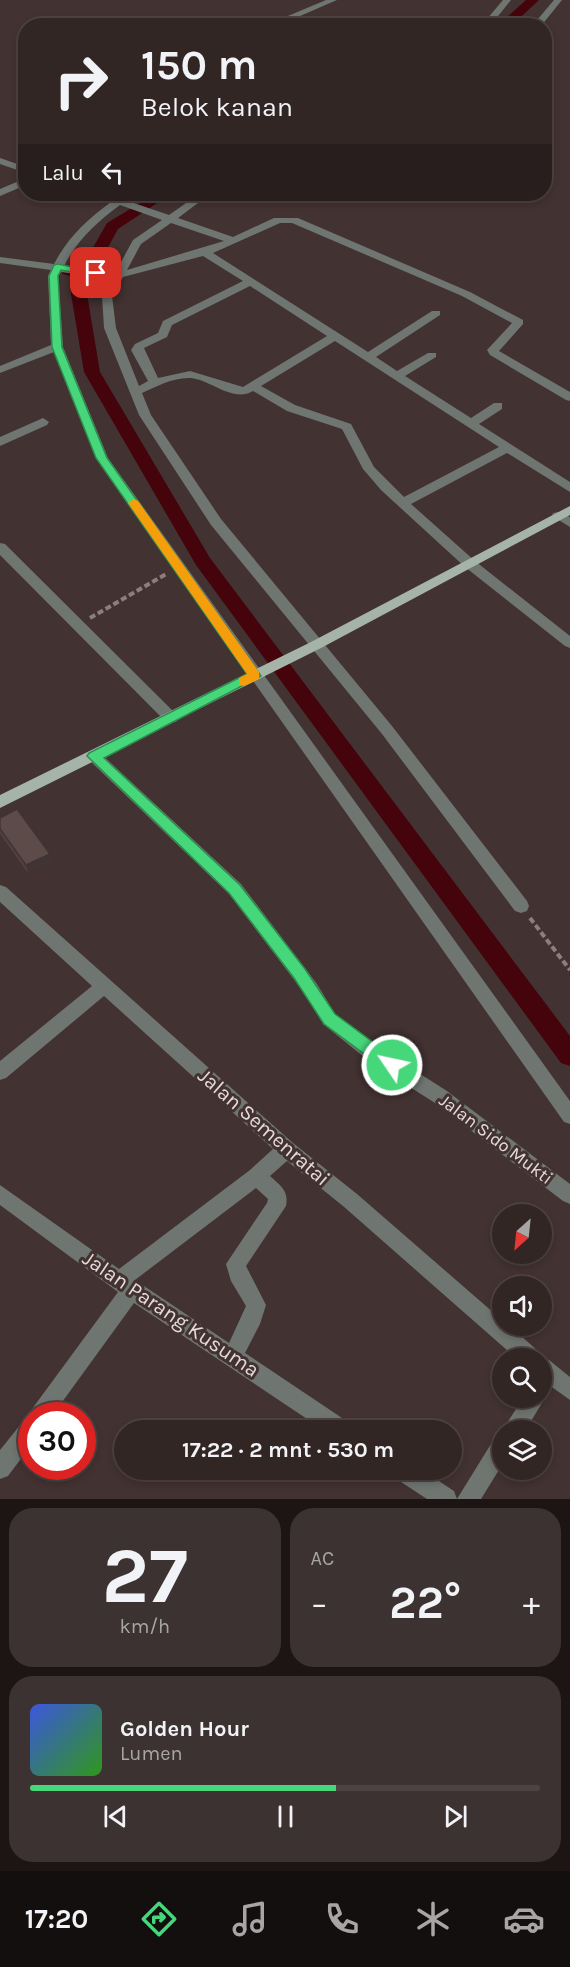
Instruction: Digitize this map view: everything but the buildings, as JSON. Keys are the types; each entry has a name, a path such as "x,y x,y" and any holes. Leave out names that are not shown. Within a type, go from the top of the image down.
{"main road":[{"path":"0,802 313,647 566,516"}],"street":[{"path":"288,18 333,0"},
{"path":"492,18 507,0"},
{"path":"543,18 558,0"},
{"path":"0,161 18,167"},
{"path":"0,193 18,185"},
{"path":"119,201 70,244 60,267 53,276 57,347 102,458 570,1116"},
{"path":"129,201 234,241"},
{"path":"193,201 166,216 137,242 114,276 107,296 110,328 145,415 216,522 313,647 387,730 521,906"},
{"path":"0,260 114,276 205,252 278,220 294,220 466,294 519,322 493,350 494,353 570,397"},
{"path":"205,252 570,488"},
{"path":"155,384 137,350 139,346 164,335 167,323 250,282"},
{"path":"368,357 436,313"},
{"path":"135,392 187,375 198,376 238,391 253,386 336,335"},
{"path":"0,370 57,347"},
{"path":"397,376 432,355"},
{"path":"253,386 291,408 347,428 369,469 402,503 470,564 570,643"},
{"path":"470,424 498,406"},
{"path":"0,442 43,422"},
{"path":"402,503 507,448"},
{"path":"0,547 171,718"},
{"name":"Jalan Sido Mukti","path":"94,756 235,889 305,980 330,1019 375,1055 441,1096 570,1195"},
{"name":"Jalan Semenratai","path":"0,892 286,1149 350,1200 519,1348"},
{"path":"0,1072 104,987"},
{"path":"48,1402 126,1285 286,1149"},
{"path":"233,1356 253,1317 256,1305 238,1274 237,1264 276,1206 278,1196 257,1176"},
{"name":"Jalan Parang Kusuma","path":"0,1194 126,1285 328,1420"},
{"path":"552,1381 570,1390"},
{"path":"0,1468 18,1444"},
{"path":"468,1499 492,1462"},
{"path":"418,1480 446,1499"}],"path":[{"path":"78,625 180,566"},
{"path":"521,906 570,970"}],"waterway":[{"path":"512,18 533,0"},
{"path":"153,201 112,226 78,288 92,372 203,561 570,1055"},
{"path":"64,272 84,277"}],"slow traffic":[{"path":"134,503 255,676 244,681"}],"route":[{"path":"96,273 58,267 53,276 57,347 65,369 102,458 180,566 255,676 94,756 235,889 300,973 330,1019 375,1055 392,1065"}]}
